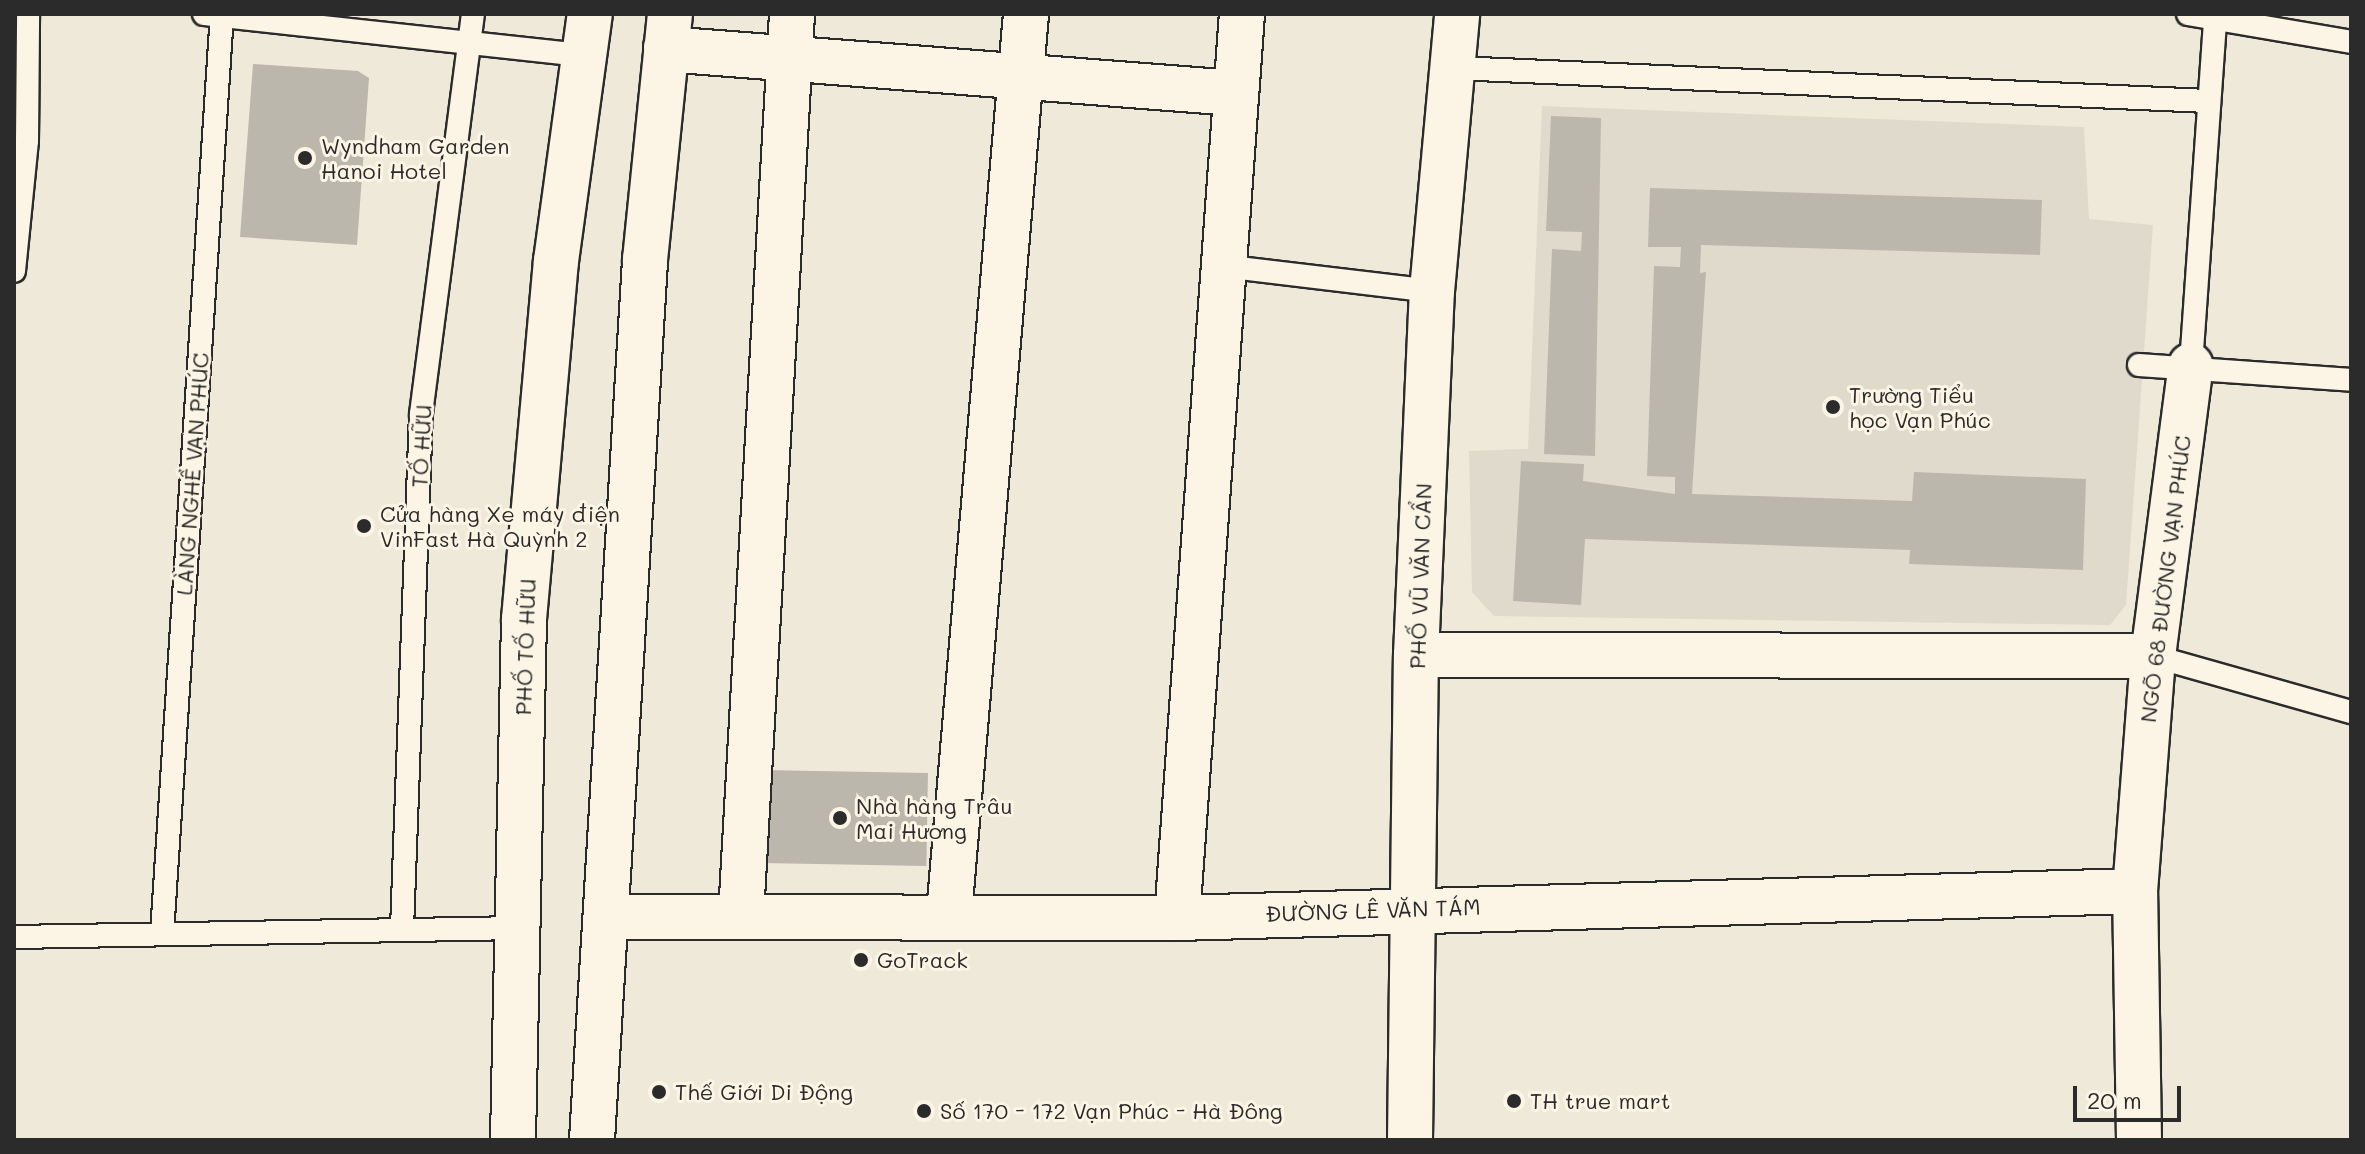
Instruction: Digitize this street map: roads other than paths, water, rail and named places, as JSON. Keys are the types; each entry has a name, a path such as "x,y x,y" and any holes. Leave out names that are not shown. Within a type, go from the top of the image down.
{"street":[{"path":"741,915 792,14"},
{"path":"949,914 1026,14"},
{"path":"1177,918 1242,14"},
{"name":"PHỐ VŨ VĂN CẨN","path":"1410,1140 1416,655 1432,291 1455,68 1457,14"},
{"path":"592,1140 610,917 645,260 668,32 788,59 1234,93"},
{"name":"PHỐ TỐ HỮU","path":"513,1140 524,619 556,261 587,35"},
{"name":"NGÕ 68 ĐƯỜNG VẠN PHÚC","path":"2139,1140 2135,891 2153,656 2191,365"},
{"path":"1416,655 2153,656"},
{"name":"ĐƯỜNG LÊ VĂN TÁM","path":"610,917 949,914 1177,918 1413,907 2135,891"}],"lane":[{"path":"14,271 28,14"},
{"name":"TỐ HỮU","path":"402,929 421,414 473,14"},
{"path":"2188,14 2351,42"},
{"path":"216,15 470,41 587,35"},
{"name":"LÀNG NGHỀ VẠN PHÚC","path":"162,934 216,15"},
{"name":"NGÕ 68 ĐƯỜNG VẠN PHÚC","path":"2191,365 2215,19"},
{"path":"1455,68 2208,101"},
{"path":"1222,266 1432,291"},
{"path":"2139,365 2191,365 2351,380"},
{"path":"2153,656 2351,712"},
{"path":"14,937 519,928"}],"place":[{"name":"Wyndham Garden Hanoi Hotel","path":"305,158"},
{"name":"Trường Tiểu học Vạn Phúc","path":"1833,407"},
{"name":"Cửa hàng Xe máy điện VinFast Hà Quỳnh 2","path":"364,526"},
{"name":"Nhà hàng Trâu Mai Hương","path":"840,818"},
{"name":"GoTrack","path":"861,960"},
{"name":"Thế Giới Di Động","path":"659,1092"},
{"name":"TH true mart","path":"1514,1101"},
{"name":"Số 170 - 172 Vạn Phúc - Hà Đông","path":"924,1111"}]}
